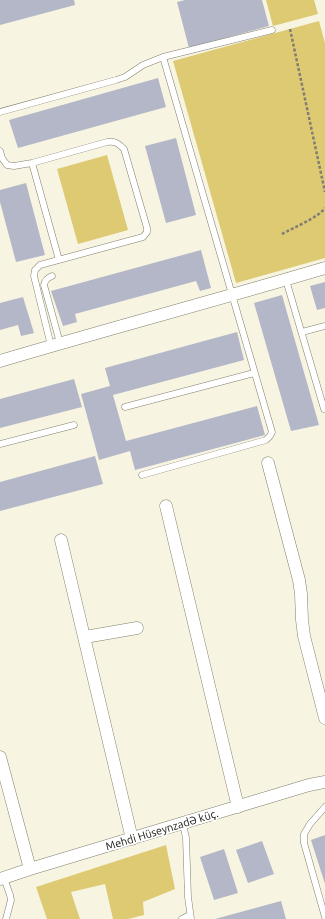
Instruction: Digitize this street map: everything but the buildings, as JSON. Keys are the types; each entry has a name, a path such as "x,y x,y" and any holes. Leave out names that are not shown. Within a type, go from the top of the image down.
{"street":[{"path":"0,361 325,268"},
{"path":"268,463 299,580 304,636 325,718"},
{"path":"166,506 238,807"},
{"path":"61,540 132,839"},
{"path":"85,637 137,628"},
{"path":"0,757 30,869"},
{"name":"Mehdi Hüseynzadə küç.","path":"2,878 309,785 325,782"}],"lane":[{"path":"0,112 125,77 143,65 163,57 272,30"},
{"path":"142,475 266,440 272,432 163,57"},
{"path":"0,151 2,158 7,165 14,166 32,163 113,141 124,150 147,228 143,237 40,265 35,270 34,276 55,345"},
{"path":"32,163 59,260"},
{"path":"52,276 47,278 44,285 55,345"},
{"path":"286,280 324,409"},
{"path":"302,332 325,326"},
{"path":"125,407 254,373"},
{"path":"0,444 74,425"},
{"path":"325,807 310,824 304,834 304,843 325,918"},
{"path":"182,919 191,917 187,879 186,838 183,824"},
{"path":"2,878 10,894 11,900 6,919"}],"path":[{"path":"290,29 325,192"},
{"path":"282,234 316,216 325,208"}],"shaded area":[{"path":"266,0 314,0 318,14 273,26"},
{"path":"319,21 325,43 325,258 236,283 173,61"},
{"path":"107,155 128,230 78,244 57,169"},
{"path":"166,845 175,889 143,902 144,915 128,919 113,919 105,884 71,892 80,919 47,919 36,887"}]}
